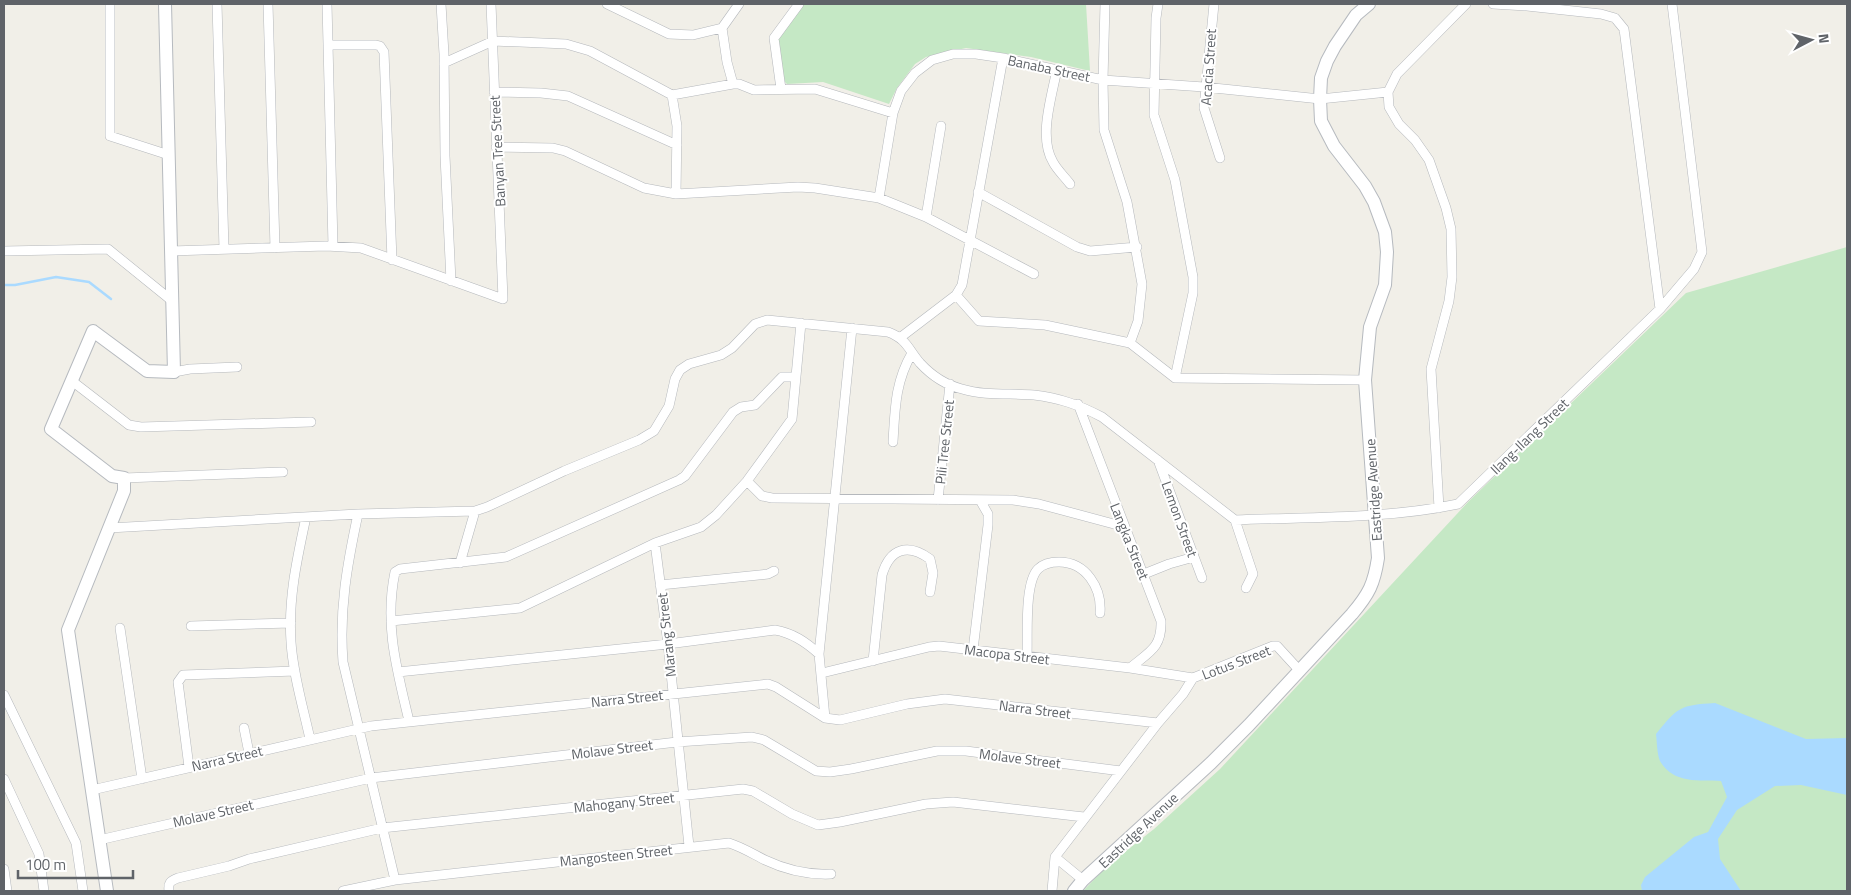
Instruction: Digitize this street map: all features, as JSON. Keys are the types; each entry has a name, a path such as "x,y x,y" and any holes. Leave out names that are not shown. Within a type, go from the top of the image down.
{"street":[{"path":"110,4 110,136 169,154"},
{"path":"165,4 174,372"},
{"path":"217,4 224,249"},
{"path":"268,4 274,248"},
{"path":"327,4 333,246"},
{"path":"171,251 333,246 361,248 451,281 441,4"},
{"name":"Banyan Tree Street","path":"451,281 502,299 491,4"},
{"path":"607,4 669,34 693,35 722,28 739,4"},
{"path":"781,89 774,38 799,4"},
{"path":"1105,4 1104,130 1128,202 1142,284 1138,321 1130,343"},
{"path":"1158,4 1154,116 1175,180 1194,277 1194,293 1175,378"},
{"name":"Acacia Street","path":"1214,4 1204,87 1204,108 1220,158"},
{"name":"Eastridge Avenue","path":"1074,891 1083,880 1211,763 1249,725 1365,599 1374,580 1378,558 1365,380 1370,327 1385,285 1387,252 1385,232 1366,186 1334,146 1321,121 1320,99 1321,78 1327,61 1356,15 1369,4"},
{"path":"1439,508 1431,369 1449,301 1452,277 1451,229 1446,208 1429,160 1415,140 1399,124 1389,107 1388,92 1397,74 1466,4"},
{"path":"1493,4 1601,14 1615,18 1624,29 1660,309"},
{"name":"Ilang-Ilang Street","path":"1235,520 1375,514 1439,508 1458,504 1660,309 1694,269 1702,252 1672,4"},
{"path":"722,28 726,62 732,84"},
{"path":"444,63 493,41 566,44 590,51 672,95 732,84 740,84 754,90 815,89 893,113"},
{"path":"328,45 376,45 380,46 384,52 392,260"},
{"name":"Banaba Street","path":"879,198 893,113 901,91 915,73 932,60 953,54 976,54 1004,58 1103,80 1204,87 1320,99 1388,92"},
{"path":"900,337 956,296 962,286 1004,58"},
{"path":"1057,69 1046,131 1047,148 1053,163 1070,184"},
{"path":"494,92 541,93 568,96 677,145"},
{"path":"672,95 677,126 676,194"},
{"path":"926,217 941,126"},
{"path":"496,148 553,148 565,151 644,188 676,194 798,187 879,198 926,217 970,242 999,254 1034,274"},
{"path":"978,192 1077,247 1090,251 1137,247"},
{"path":"4,251 108,249 172,300"},
{"path":"956,296 979,321 1045,325 1130,343 1175,378 1365,380"},
{"path":"109,528 358,514 475,511 639,440 654,431 669,406 675,379 680,370 689,364 721,356 732,348 755,324 767,320 888,332 900,337 922,364 940,379 961,389 980,393 1035,395 1078,404 1102,417 1235,520 1253,574 1246,588"},
{"path":"391,621 520,608 655,543 701,527 716,515 747,481 792,419 801,323"},
{"path":"825,718 819,654 852,328"},
{"path":"237,367 190,369 174,372 147,371 93,331 51,429 112,476 124,478 283,472"},
{"path":"893,442 897,390 901,375 912,353"},
{"path":"409,721 391,642 392,586 395,572 400,569 506,557 679,480 685,476 733,412 741,407 755,405 782,377 796,377"},
{"path":"72,381 129,425 141,427 311,422"},
{"name":"Pili Tree Street","path":"938,500 950,384"},
{"name":"Langka Street","path":"1078,404 1158,608 1161,621 1161,633 1158,644 1130,668"},
{"name":"Lemon Street","path":"1158,460 1202,578"},
{"path":"107,891 68,630 124,491 124,478"},
{"path":"747,481 762,496 835,499 1013,500 1040,504 1125,527"},
{"path":"973,650 988,525 988,514 980,500"},
{"path":"460,563 475,511"},
{"path":"358,514 346,574 341,633 343,662 395,880"},
{"path":"306,517 293,576 291,643 310,739"},
{"name":"Marang Street","path":"655,543 668,644 689,846"},
{"path":"873,661 882,575 886,563 892,554 907,550 919,551 930,560 933,573 930,592"},
{"path":"1144,574 1194,557"},
{"path":"1027,656 1029,590 1037,570 1048,562 1064,562 1080,567 1092,578 1101,602 1100,613"},
{"path":"660,585 768,574 774,571"},
{"path":"191,626 291,623"},
{"path":"120,628 142,779"},
{"path":"398,672 668,644 775,630 787,632 805,642 819,654"},
{"name":"Macopa Street","path":"822,673 939,646 1130,668 1193,678"},
{"name":"Lotus Street","path":"1193,678 1273,646 1277,646 1299,670"},
{"path":"189,767 178,682 183,675 295,670"},
{"path":"1052,891 1055,857 1084,817 1183,694 1193,678"},
{"name":"Narra Street","path":"92,790 310,739 409,721 768,684 776,687 825,718 840,720 907,704 945,700 1158,723"},
{"path":"4,695 76,843 83,891"},
{"path":"244,728 249,753"},
{"name":"Molave Street","path":"99,840 371,778 677,742 752,736 764,740 805,766 823,772 851,769 937,751 966,751 1121,771"},
{"path":"4,778 39,854 44,891"},
{"name":"Mahogany Street","path":"169,891 168,885 170,881 178,878 230,866 249,858 382,828 743,788 753,791 792,814 818,825 926,804 953,802 1084,817"},
{"name":"Mangosteen Street","path":"343,891 395,880 729,843 794,871 831,874"},
{"path":"1055,857 1083,880"},
{"path":"4,869 7,891"}],"green space":[{"path":"804,4 1086,4 1090,71 1031,57 966,48 926,57 915,64 897,88 889,104 823,82 787,84 783,80 777,39"},
{"path":"1847,247 1847,891 1083,891 1107,866 1154,829 1220,769 1469,501 1686,293"}],"water":[{"path":"1715,703 1806,739 1847,738 1847,795 1801,785 1775,786 1737,810 1718,839 1720,859 1741,891 1642,891 1641,885 1645,877 1694,837 1708,832 1727,797 1721,781 1687,779 1672,774 1660,761 1658,751 1656,734 1675,713 1694,705"}],"waterway":[{"path":"4,285 15,285 56,277 89,282 111,299"}]}
